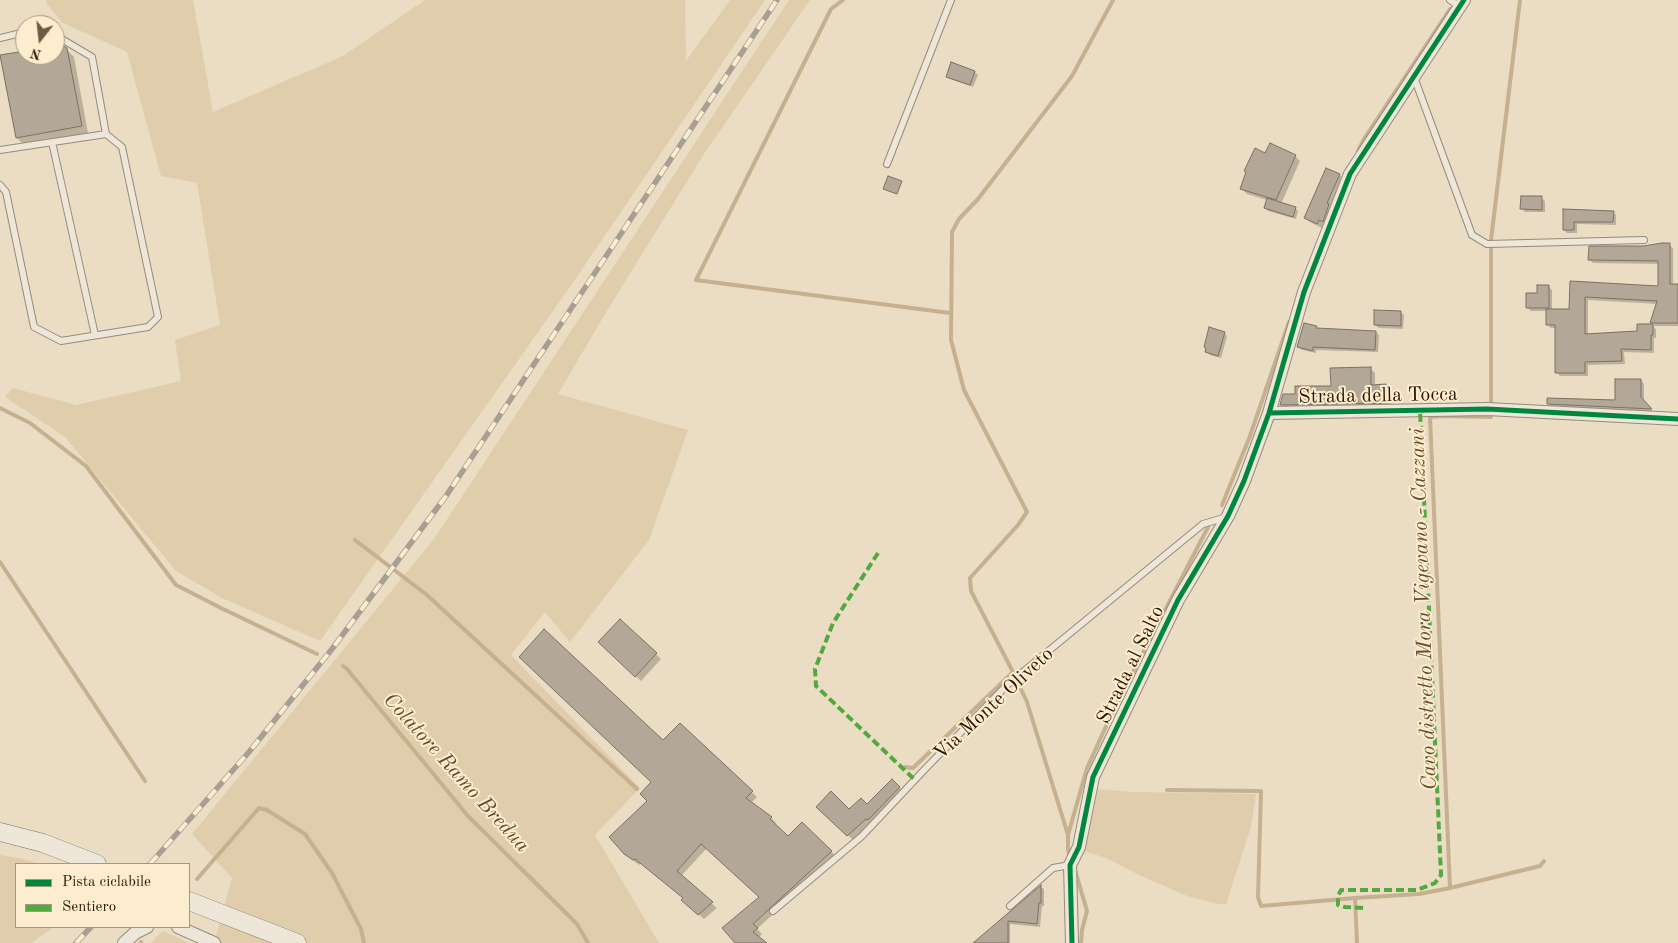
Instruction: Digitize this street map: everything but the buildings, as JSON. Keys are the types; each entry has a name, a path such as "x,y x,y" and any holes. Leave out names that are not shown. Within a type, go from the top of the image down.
{"main road":[{"path":"0,832 42,843 94,863"},
{"path":"190,900 297,943"}],"street":[{"name":"Strada della Tocca","path":"1458,2 1414,77 1350,174 1304,292 1269,413 1492,410 1678,419"},
{"name":"Strada al Salto","path":"1072,943 1072,861 1079,847 1093,776 1178,600 1228,516 1244,481 1269,413"},
{"path":"124,943 135,933 145,928"},
{"path":"180,928 214,943"}],"lane":[{"path":"887,164 951,0"},
{"path":"0,38 15,34"},
{"path":"0,185 6,192 34,327 61,341 148,327 158,318 122,147 106,134 92,57 65,40"},
{"path":"1414,77 1472,235 1487,244 1644,240"},
{"path":"0,150 106,134"},
{"path":"52,142 95,335"},
{"name":"Via Monte Oliveto","path":"773,911 862,836 926,768 1020,674 1203,524 1228,516"},
{"path":"1010,906 1053,868 1072,861"}],"shaded area":[{"path":"46,0 193,0 213,112 343,56 425,0 685,0 686,61 730,0 765,0 572,284 320,641 222,598 176,571 65,437 5,397 13,388 76,405 181,381 175,340 220,325 197,183 161,176 127,52 65,24 65,15 56,15"},
{"path":"789,0 810,0 704,154 558,394 688,430 649,540 570,642 545,612 511,655 640,788 595,835 659,943 214,943 232,878 192,834 434,539"},
{"path":"1095,789 1134,792 1256,794 1251,827 1226,904 1218,904 1187,896 1106,858 1084,851"},
{"path":"0,855 37,863 15,863 15,928 53,928 31,943 0,943"},
{"path":"163,931 189,943 151,943"}],"waterway":[{"name":"Cavo distretto Mora Vigevano - Cazzani","path":"843,0 831,9 696,280 950,313"},
{"name":"Cavo distretto Mora Vigevano - Cazzani","path":"1068,835 1027,702 971,591 970,578 1018,525 1027,512 964,390 951,340 952,232 959,219 978,199 1072,76 1113,0"},
{"name":"Cavo distretto Mora Vigevano - Cazzani","path":"1167,790 1261,791 1258,897 1261,906 1419,894 1450,888 1430,417 1491,417 1491,240 1520,0"},
{"path":"1358,151 1450,9"},
{"path":"1222,505 1250,436 1289,322"},
{"name":"Colatore Ramo Bredua","path":"0,408 30,423 86,466 176,585 317,654"},
{"name":"Cavo distretto Mora Vigevano - Cazzani","path":"1070,857 1068,835 1087,768 1113,711 1208,527"},
{"path":"355,540 427,595 637,789"},
{"path":"0,562 145,781"},
{"name":"Colatore Ramo Bredua","path":"343,666 468,816 577,924 588,943"},
{"name":"Cavo distretto Mora Vigevano - Cazzani","path":"905,767 913,768 1013,672"},
{"path":"197,879 259,808 267,810 305,834 332,873 361,929 364,943"},
{"name":"Cavo distretto Mora Vigevano - Cazzani","path":"1450,888 1540,866 1544,861"},
{"name":"Cavo distretto Mora Vigevano - Cazzani","path":"1075,870 1087,911 1081,943"},
{"name":"Cavo distretto Mora Vigevano - Cazzani","path":"1355,898 1357,943"}],"railway":[{"path":"151,863 249,752 332,649 446,496 777,0"},
{"path":"76,943 90,928"}],"marked path":[{"path":"1363,908 1338,905 1338,896 1341,890 1417,890 1435,883 1441,875 1420,410"},
{"path":"878,553 833,623 815,669 816,686 915,780"}],"cycle path":[{"path":"1072,943 1070,865 1079,847 1093,777 1178,600 1228,516 1244,481 1269,413 1304,292 1350,174 1464,0"},
{"path":"1269,413 1487,409 1678,419"}]}
